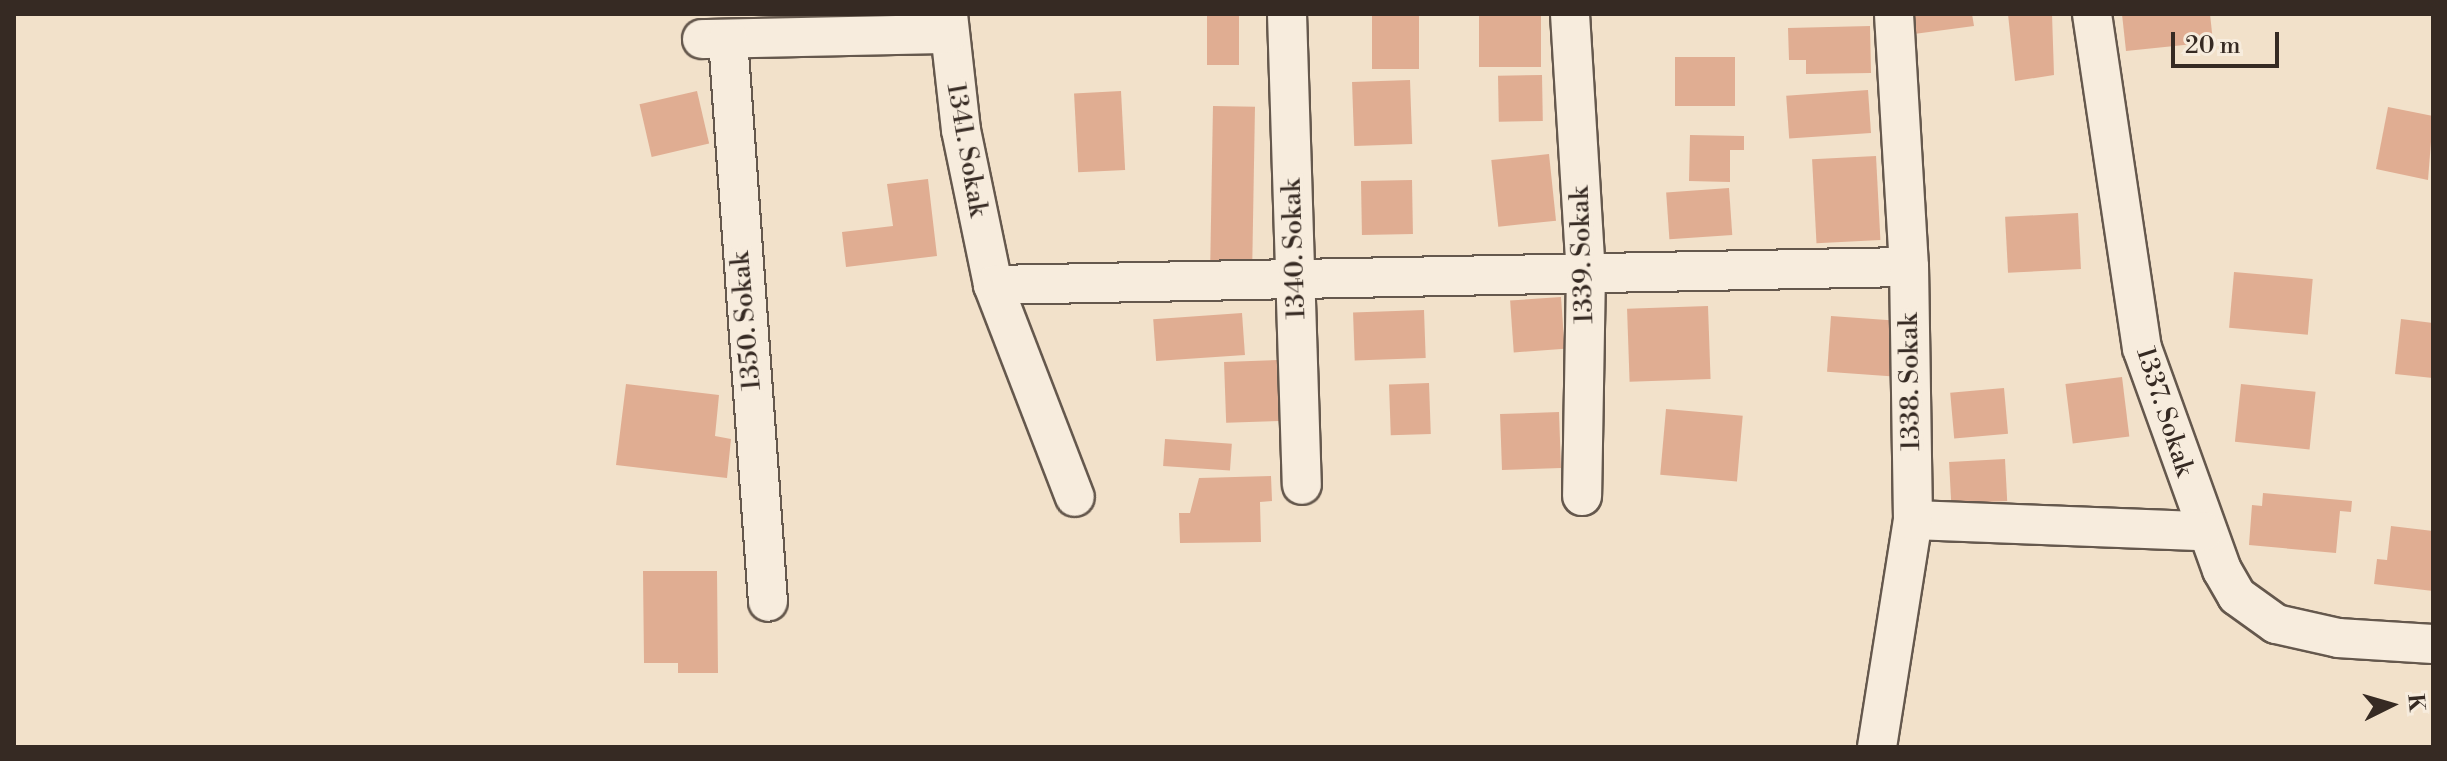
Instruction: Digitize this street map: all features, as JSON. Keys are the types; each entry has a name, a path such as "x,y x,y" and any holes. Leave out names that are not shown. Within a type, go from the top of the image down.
{"street":[{"name":"1340. Sokak","path":"1287,14 1302,485"},
{"name":"1339. Sokak","path":"1570,14 1586,272 1582,496"},
{"name":"1338. Sokak","path":"1877,747 1913,520 1909,267 1894,14"},
{"name":"1337. Sokak","path":"2092,14 2126,280 2204,531 2237,596 2276,624 2338,638 2433,644"},
{"path":"769,26 948,24"},
{"name":"1341. Sokak","path":"948,24 993,285 1075,497"},
{"name":"1350. Sokak","path":"768,602 715,39 769,26"},
{"path":"993,285 1295,284 1586,272 1909,267"},
{"path":"1913,520 2204,531"}],"building":[{"path":"1207,14 1239,14 1239,65 1207,65"},
{"path":"1372,14 1419,14 1419,69 1372,69"},
{"path":"1479,14 1541,14 1541,67 1479,67"},
{"path":"1912,14 1972,14 1974,26 1914,34"},
{"path":"2008,14 2052,14 2054,75 2015,81"},
{"path":"2122,14 2210,14 2213,42 2126,51"},
{"path":"1870,26 1871,73 1806,74 1806,60 1789,60 1788,28"},
{"path":"1675,57 1735,57 1735,106 1675,106"},
{"path":"1542,75 1543,121 1499,122 1498,76"},
{"path":"1410,80 1412,144 1354,146 1352,82"},
{"path":"1868,90 1871,133 1789,139 1786,96"},
{"path":"697,91 709,144 652,157 640,104"},
{"path":"1121,91 1125,170 1078,172 1074,93"},
{"path":"1213,106 1255,107 1252,269 1210,268"},
{"path":"2388,107 2433,116 2428,180 2376,169"},
{"path":"1690,135 1744,136 1744,150 1730,150 1730,182 1689,181"},
{"path":"1549,154 1556,221 1498,227 1491,160"},
{"path":"1876,156 1880,240 1816,243 1812,159"},
{"path":"928,179 937,256 846,267 842,232 893,226 887,184"},
{"path":"1412,180 1413,234 1362,235 1361,181"},
{"path":"1729,188 1732,235 1669,239 1666,192"},
{"path":"2078,213 2081,269 2008,273 2005,217"},
{"path":"2234,272 2313,279 2308,335 2229,328"},
{"path":"1561,297 1565,349 1514,352 1510,301"},
{"path":"1708,306 1711,379 1630,382 1627,309"},
{"path":"1424,310 1426,358 1355,360 1353,312"},
{"path":"1242,313 1245,355 1156,361 1153,319"},
{"path":"1831,316 1894,320 1890,376 1827,372"},
{"path":"2401,319 2433,323 2433,378 2395,374"},
{"path":"1278,360 1280,421 1226,423 1224,362"},
{"path":"2122,377 2129,437 2073,443 2065,384"},
{"path":"1429,383 1431,434 1391,435 1389,384"},
{"path":"626,384 719,395 715,436 731,439 727,478 616,465"},
{"path":"2241,384 2316,392 2310,450 2235,442"},
{"path":"2004,388 2008,434 1954,439 1950,393"},
{"path":"1666,409 1743,416 1737,481 1660,475"},
{"path":"1559,412 1561,468 1502,470 1500,414"},
{"path":"1165,439 1232,444 1230,471 1163,466"},
{"path":"2005,459 2007,501 1951,504 1949,462"},
{"path":"1271,476 1272,501 1260,502 1261,542 1180,543 1179,513 1190,513 1199,478"},
{"path":"2263,493 2352,501 2351,512 2340,511 2336,553 2249,545 2252,505 2262,506"},
{"path":"2391,526 2433,531 2433,591 2374,584 2377,559 2387,560"},
{"path":"643,571 717,571 718,673 678,673 678,663 644,663"}]}
